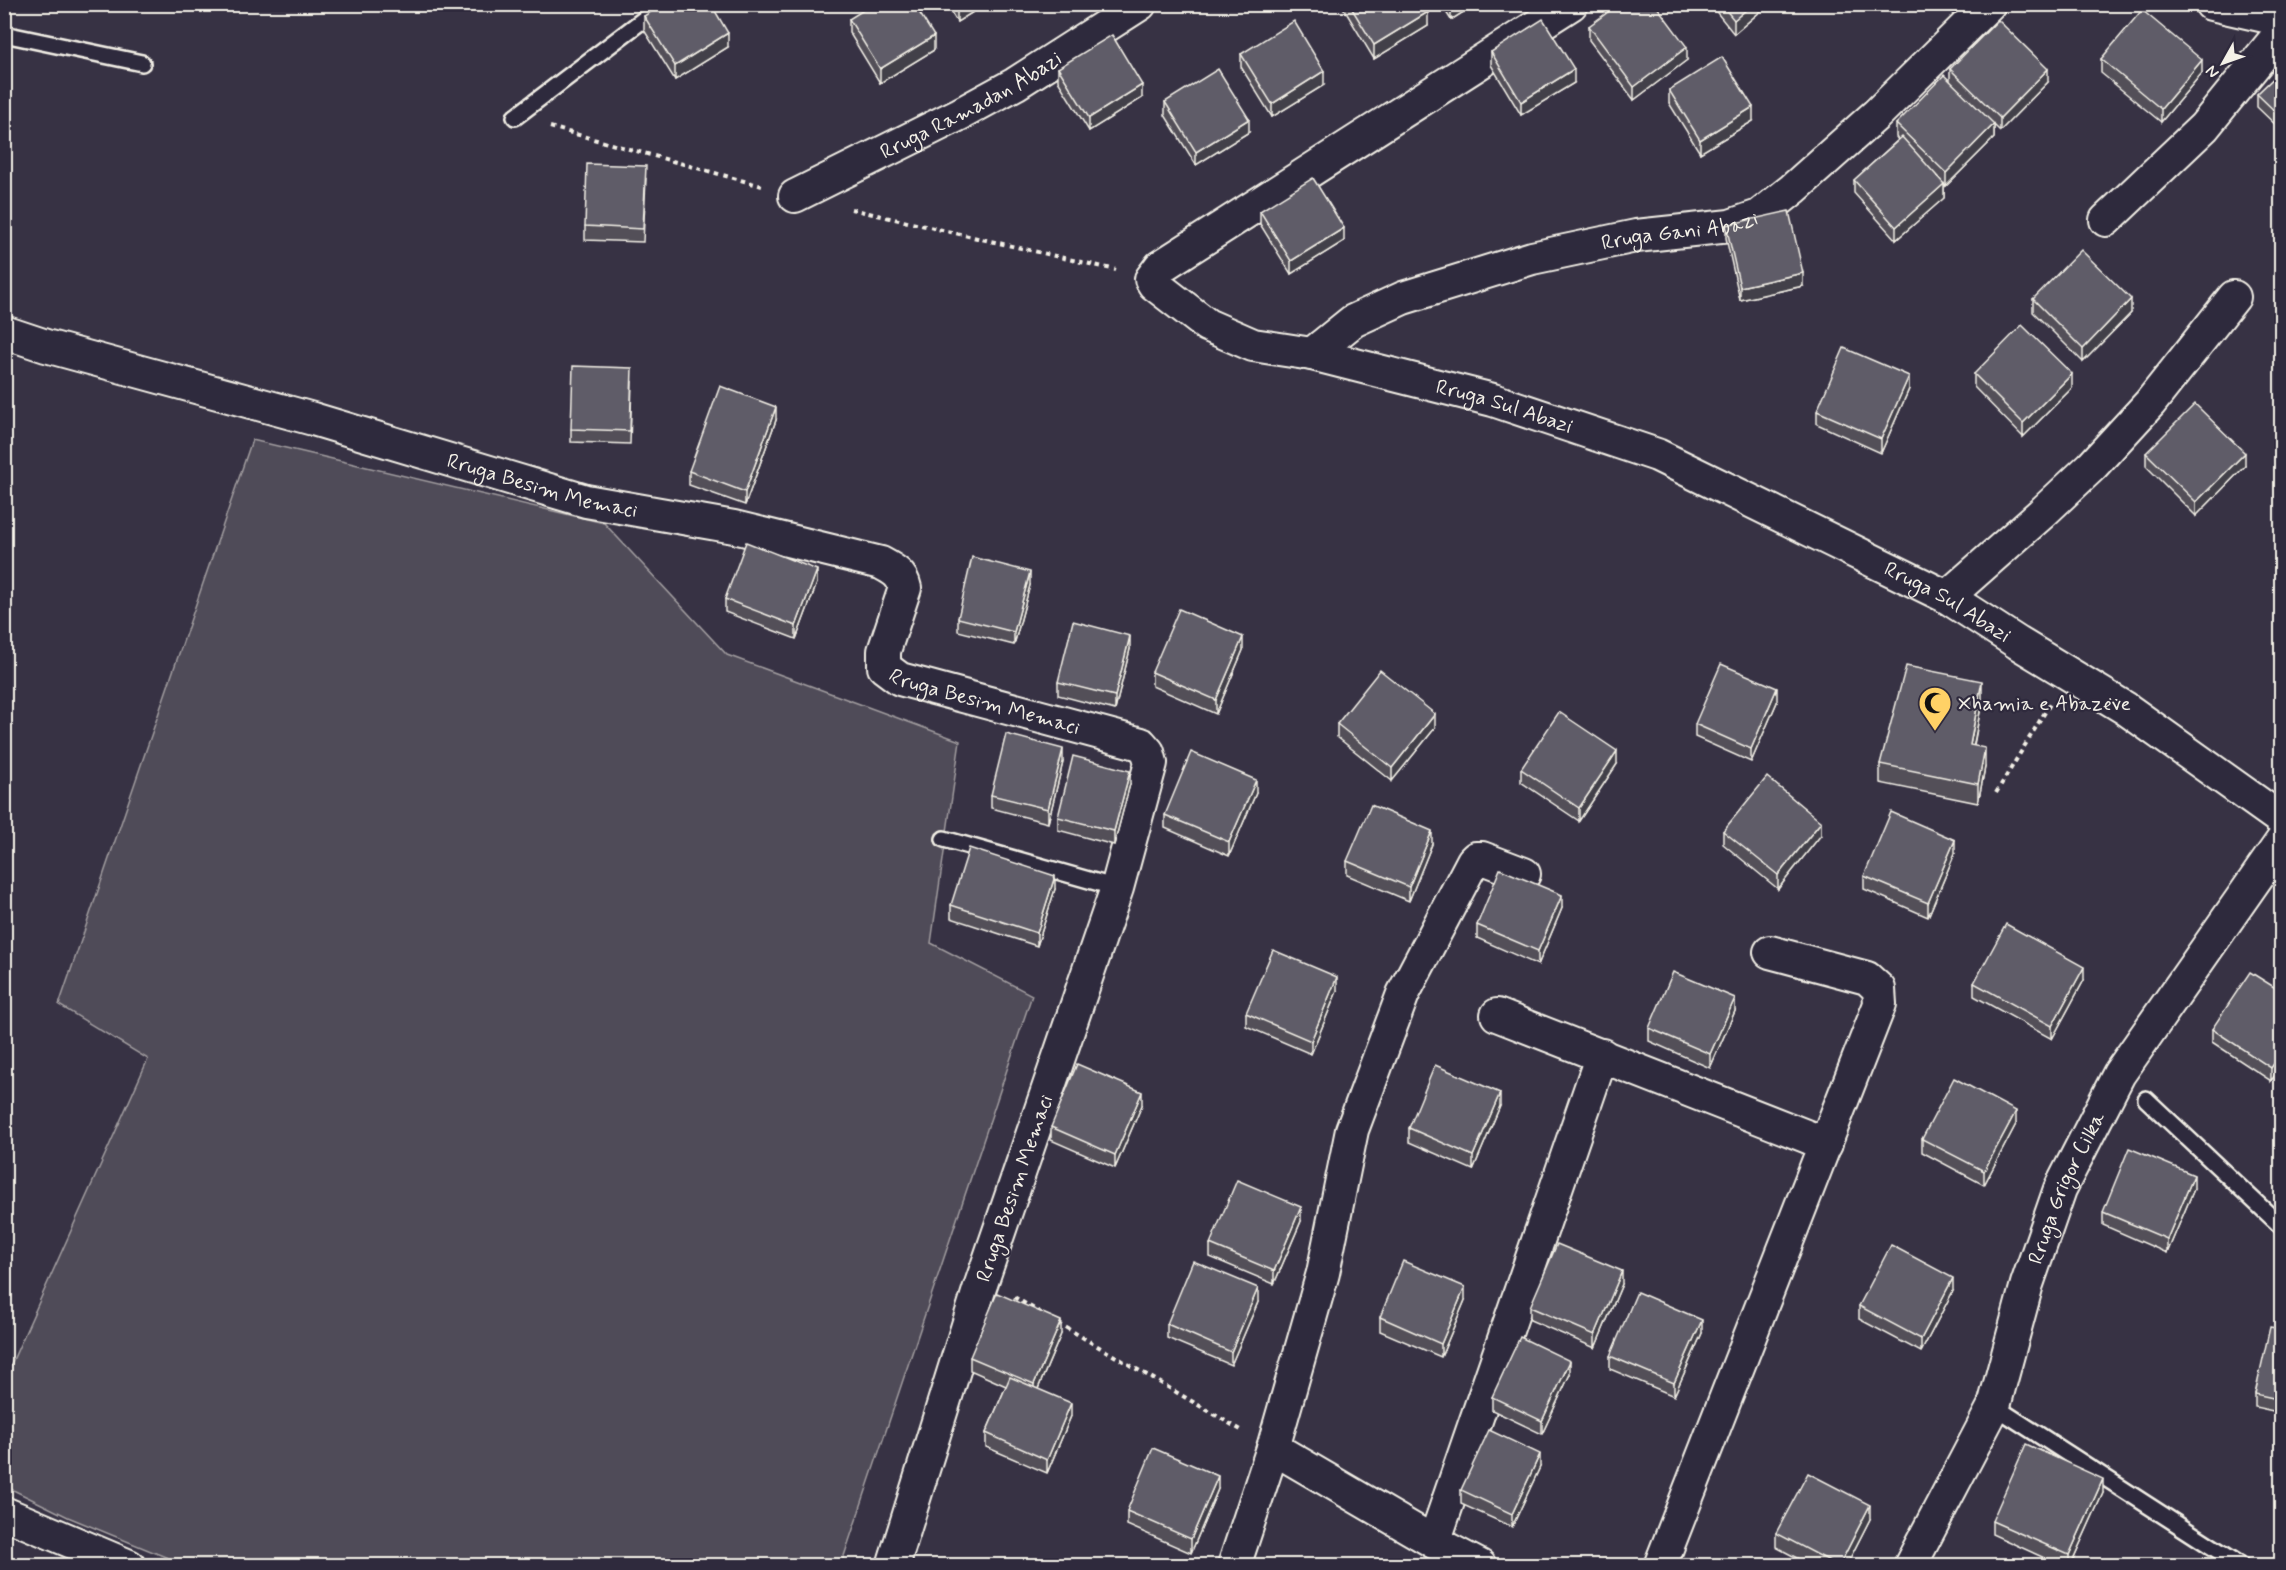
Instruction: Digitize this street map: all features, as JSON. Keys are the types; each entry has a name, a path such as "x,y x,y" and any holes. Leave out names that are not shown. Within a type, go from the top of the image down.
{"street":[{"name":"Rruga Ramadan Abazi","path":"795,196 987,99 1140,4"},
{"name":"Rruga Sul Abazi","path":"1571,4 1154,272 1151,279 1154,284 1207,325 1253,345 1312,354 1493,400 1657,455 1947,597 2018,644 2125,708 2282,820"},
{"name":"Rruga Gani Abazi","path":"1312,354 1353,321 1403,298 1510,264 1636,236 1730,226 1759,216 1878,114 1989,4"},
{"path":"2211,4 2282,20"},
{"path":"2106,219 2204,127 2282,31"},
{"path":"1947,597 2092,466 2150,403 2234,297"},
{"name":"Rruga Besim Memaci","path":"4,332 46,346 313,419 586,501 734,527 881,563 896,571 903,579 904,588 884,651 884,667 889,672 900,679 1141,744 1148,752 1151,763 1117,888 982,1278 893,1566"},
{"name":"Rruga Grigor Cilka","path":"1910,1566 1994,1406 2027,1284 2060,1189 2119,1074 2282,841"},
{"path":"1234,1566 1273,1449 1323,1274 1352,1130 1403,994 1476,858 1482,858 1524,874"},
{"path":"1660,1566 1880,1004 1879,989 1867,978 1770,952"},
{"path":"1497,1015 1826,1144"},
{"path":"1434,1542 1602,1055"},
{"path":"1273,1449 1480,1566"},
{"path":"4,1513 129,1566"}],"lane":[{"path":"515,117 664,4"},
{"path":"4,34 142,63"},
{"path":"944,839 1117,888"},
{"path":"2146,1099 2282,1227"},
{"path":"1994,1406 2242,1566"}],"path":[{"path":"1996,794 2053,699"},
{"path":"982,1278 1043,1314"},
{"path":"1053,1320 1273,1449"}],"shaded area":[{"path":"252,440 604,523 727,655 960,741 931,943 1032,995 841,1565 185,1565 68,1517 5,1486 5,1378 148,1059 59,1005"}],"building":[{"path":"663,4 711,4 728,33 675,66 644,16"},
{"path":"873,4 914,4 934,36 880,69 849,19"},
{"path":"954,4 964,4 957,9"},
{"path":"1349,4 1423,4 1428,12 1374,45"},
{"path":"1619,4 1655,4 1687,47 1634,87 1589,26"},
{"path":"1721,4 1753,4 1734,20"},
{"path":"2142,10 2202,60 2161,109 2101,59"},
{"path":"1543,19 1574,69 1521,102 1491,52"},
{"path":"1998,20 2048,69 2000,118 1950,69"},
{"path":"1294,21 1324,71 1272,104 1241,54"},
{"path":"1112,35 1142,85 1089,118 1058,68"},
{"path":"1722,57 1753,107 1700,140 1669,90"},
{"path":"1218,69 1249,119 1196,152 1165,102"},
{"path":"2282,70 2282,118 2257,94"},
{"path":"1944,75 1994,124 1946,173 1896,124"},
{"path":"1902,137 1944,184 1896,227 1854,180"},
{"path":"587,164 646,166 643,229 585,226"},
{"path":"1313,178 1344,228 1291,261 1260,211"},
{"path":"1789,211 1803,273 1740,287 1726,225"},
{"path":"2081,250 2131,299 2083,349 2033,299"},
{"path":"2022,325 2072,374 2023,423 1974,374"},
{"path":"1844,348 1909,376 1881,439 1817,411"},
{"path":"573,366 632,368 630,431 571,429"},
{"path":"720,386 776,407 745,492 689,471"},
{"path":"2195,404 2245,453 2196,502 2146,453"},
{"path":"746,542 817,570 796,626 725,599"},
{"path":"972,557 1030,572 1014,632 958,618"},
{"path":"1179,609 1243,637 1216,700 1152,672"},
{"path":"1073,621 1130,636 1115,696 1058,682"},
{"path":"1721,664 1777,688 1751,749 1695,724"},
{"name":"Xhamia e Abazëve","path":"1906,666 1982,681 1970,745 1985,748 1978,784 1880,764"},
{"path":"1380,670 1435,714 1392,768 1337,724"},
{"path":"1559,712 1617,751 1579,808 1521,769"},
{"path":"1006,734 1063,749 1048,809 991,795"},
{"path":"1191,752 1256,780 1229,842 1165,815"},
{"path":"1073,756 1130,771 1114,831 1058,817"},
{"path":"1767,777 1821,822 1778,875 1723,831"},
{"path":"1371,805 1432,831 1409,887 1347,861"},
{"path":"1891,812 1955,840 1928,903 1864,876"},
{"path":"969,848 1055,876 1037,933 951,905"},
{"path":"1500,869 1562,895 1538,951 1477,925"},
{"path":"2006,924 2084,967 2052,1026 1974,983"},
{"path":"1273,950 1337,977 1311,1041 1246,1013"},
{"path":"1673,972 1735,998 1710,1054 1649,1028"},
{"path":"2250,972 2282,992 2282,1052 2271,1068 2212,1029"},
{"path":"1077,1064 1142,1092 1115,1155 1051,1127"},
{"path":"1435,1065 1500,1093 1473,1156 1409,1128"},
{"path":"1954,1078 2016,1111 1984,1171 1922,1139"},
{"path":"2129,1148 2194,1175 2167,1239 2103,1212"},
{"path":"1237,1180 1301,1207 1274,1271 1210,1244"},
{"path":"1557,1244 1622,1271 1595,1335 1530,1307"},
{"path":"1891,1245 1953,1278 1921,1339 1859,1306"},
{"path":"1193,1261 1258,1288 1231,1352 1167,1324"},
{"path":"1403,1261 1465,1287 1441,1344 1380,1317"},
{"path":"1637,1292 1702,1320 1674,1383 1610,1356"},
{"path":"997,1293 1061,1321 1034,1384 970,1357"},
{"path":"2270,1327 2282,1329 2282,1400 2255,1394"},
{"path":"1520,1337 1570,1361 1542,1421 1492,1397"},
{"path":"1010,1377 1071,1403 1047,1460 986,1433"},
{"path":"1489,1430 1540,1454 1512,1514 1461,1490"},
{"path":"2026,1444 2103,1479 2069,1555 1992,1521"},
{"path":"1153,1448 1218,1476 1191,1539 1127,1511"},
{"path":"1808,1473 1870,1505 1839,1566 1776,1533"}],"place":[{"name":"Xhamia e Abazëve","path":"1935,732"}]}
